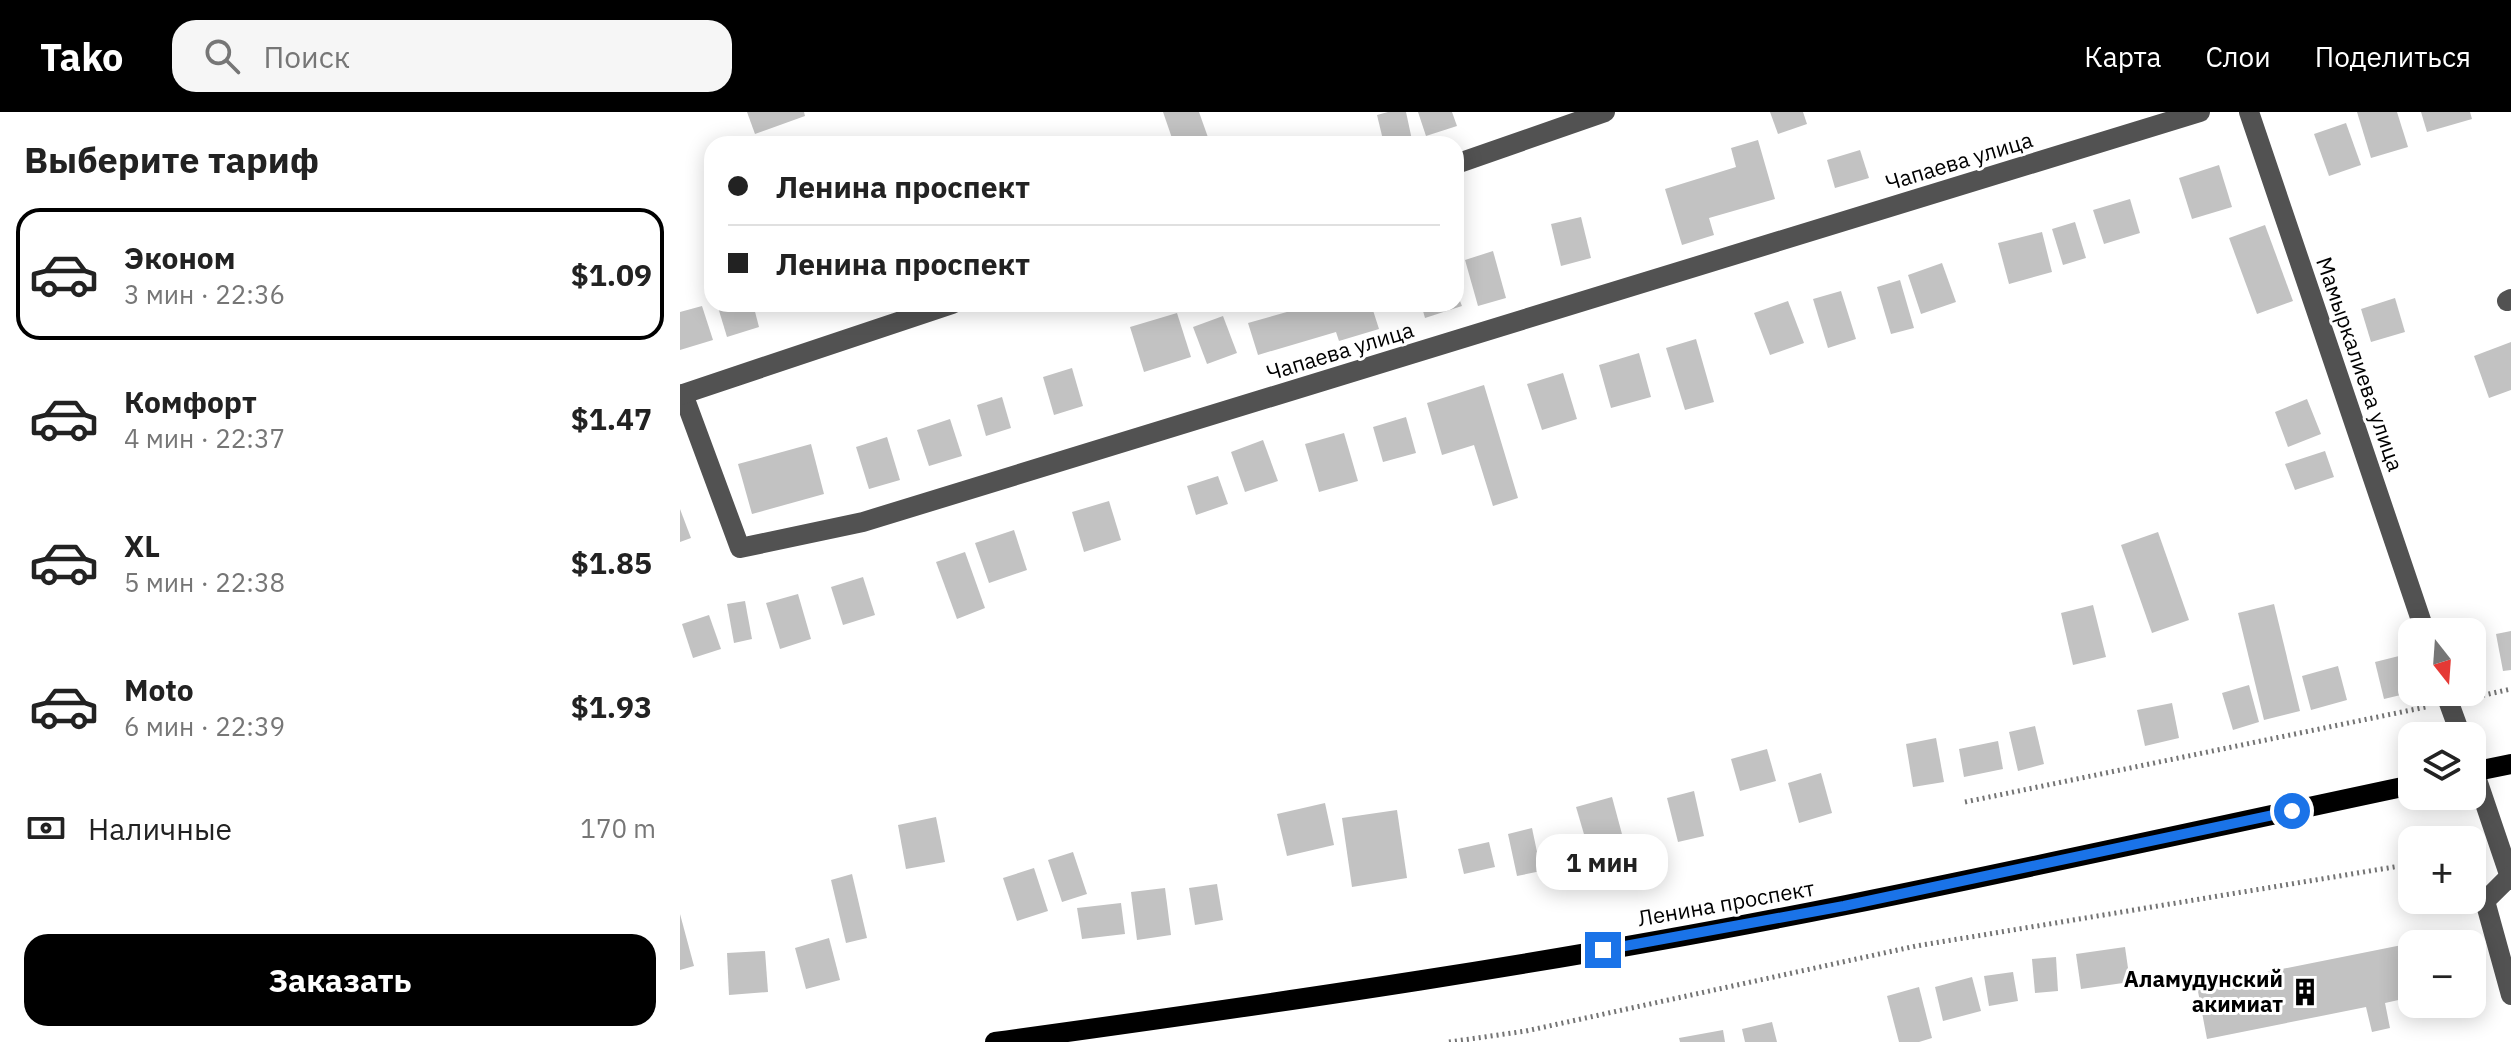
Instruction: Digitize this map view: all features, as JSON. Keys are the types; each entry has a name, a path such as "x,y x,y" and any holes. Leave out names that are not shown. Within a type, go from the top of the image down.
{"main road":[{"path":"2486,768 2511,764"},
{"name":"Ленина проспект","path":"995,1042 1059,1038 1665,939 1844,906 2398,788"}],"street":[{"path":"1464,161 1605,112"},
{"name":"Чапаева улица","path":"681,395 740,548 863,522 2200,112"},
{"name":"Мамыркалиева улица","path":"2249,112 2420,618"},
{"path":"681,395 928,312"},
{"path":"2486,808 2510,878 2485,901 2511,995"}],"path":[{"path":"2486,693 2511,689"},
{"path":"1965,802 2410,706"},
{"path":"1449,1042 1526,1031 1916,946 2398,866"}],"building":[{"path":"747,112 804,112 805,116 755,134"},
{"path":"1163,112 1199,112 1208,136 1171,136"},
{"path":"1406,112 1411,136 1382,136 1377,115"},
{"path":"1418,112 1452,112 1457,126 1426,136"},
{"path":"1770,112 1803,112 1807,124 1778,134"},
{"path":"2357,112 2397,112 2408,147 2371,158"},
{"path":"2421,112 2470,112 2472,119 2427,132"},
{"path":"2346,123 2361,165 2329,176 2314,134"},
{"path":"1758,140 1775,199 1709,218 1714,235 1682,245 1665,189 1736,167 1731,148"},
{"path":"1860,150 1869,178 1835,188 1827,160"},
{"path":"2219,165 2232,207 2192,219 2179,178"},
{"path":"2130,199 2140,233 2104,244 2093,210"},
{"path":"1581,217 1591,258 1561,266 1551,224"},
{"path":"2075,222 2086,258 2063,265 2052,229"},
{"path":"2265,225 2293,301 2257,314 2229,238"},
{"path":"2042,232 2052,272 2009,284 1998,243"},
{"path":"1493,251 1506,298 1478,306 1465,260"},
{"path":"1942,263 1956,302 1921,314 1908,275"},
{"path":"1900,280 1914,328 1891,334 1877,287"},
{"path":"1841,291 1856,339 1828,348 1813,299"},
{"path":"2395,298 2405,332 2371,342 2361,309"},
{"path":"1788,301 1804,343 1770,355 1754,313"},
{"path":"702,306 713,340 680,350 680,312"},
{"path":"719,312 755,312 759,327 727,337"},
{"path":"1287,312 1374,312 1379,329 1339,341 1336,332 1258,355 1248,323"},
{"path":"1423,312 1444,312 1425,318"},
{"path":"1177,313 1191,357 1144,372 1130,327"},
{"path":"1223,316 1237,353 1207,364 1193,327"},
{"path":"1696,339 1714,402 1685,410 1666,348"},
{"path":"2511,342 2511,390 2489,398 2474,356"},
{"path":"1639,353 1651,397 1611,408 1599,365"},
{"path":"1072,368 1083,406 1054,415 1043,377"},
{"path":"1563,373 1577,419 1542,430 1527,384"},
{"path":"1484,385 1518,498 1493,506 1474,445 1442,455 1427,403"},
{"path":"1002,397 1011,428 986,436 977,405"},
{"path":"2307,399 2321,434 2288,447 2275,412"},
{"path":"1406,417 1416,453 1383,462 1373,427"},
{"path":"950,419 962,456 929,466 917,430"},
{"path":"1344,433 1358,481 1319,492 1305,444"},
{"path":"887,437 900,480 869,489 856,447"},
{"path":"1263,440 1278,481 1245,492 1231,452"},
{"path":"811,444 824,494 752,514 738,464"},
{"path":"2325,451 2334,477 2295,490 2285,464"},
{"path":"1218,476 1228,504 1196,515 1187,486"},
{"path":"1109,501 1121,540 1084,552 1072,512"},
{"path":"680,509 691,538 680,542"},
{"path":"1014,530 1027,570 989,583 975,543"},
{"path":"2158,532 2189,620 2152,633 2121,545"},
{"path":"965,552 985,608 957,619 936,562"},
{"path":"863,577 875,615 843,625 831,587"},
{"path":"798,594 811,639 780,649 766,603"},
{"path":"745,601 752,639 734,643 727,604"},
{"path":"2274,604 2300,711 2264,720 2238,613"},
{"path":"2093,605 2106,657 2073,665 2061,613"},
{"path":"709,615 721,649 693,658 682,624"},
{"path":"2511,631 2511,670 2503,671 2496,634"},
{"path":"2398,656 2398,696 2384,699 2375,662"},
{"path":"2338,666 2347,700 2311,710 2302,676"},
{"path":"2249,685 2259,722 2233,730 2222,693"},
{"path":"2172,703 2179,738 2145,746 2137,710"},
{"path":"2035,726 2044,764 2018,771 2009,732"},
{"path":"1936,738 1944,782 1913,787 1906,744"},
{"path":"1998,741 2003,769 1964,777 1959,749"},
{"path":"1767,749 1776,781 1740,791 1731,759"},
{"path":"1821,773 1832,813 1799,823 1788,783"},
{"path":"1694,791 1704,836 1678,842 1667,798"},
{"path":"1612,797 1626,849 1591,858 1576,807"},
{"path":"1325,803 1334,845 1287,856 1277,814"},
{"path":"1397,810 1407,878 1352,887 1342,818"},
{"path":"936,817 945,862 906,869 898,825"},
{"path":"1532,828 1541,871 1517,876 1508,834"},
{"path":"1489,842 1495,867 1464,874 1458,849"},
{"path":"1073,852 1087,894 1062,902 1048,860"},
{"path":"1034,868 1048,911 1017,921 1003,878"},
{"path":"852,874 867,938 846,943 831,880"},
{"path":"1217,884 1223,920 1195,925 1189,888"},
{"path":"1165,888 1171,935 1137,940 1131,892"},
{"path":"1121,903 1125,934 1082,939 1077,908"},
{"path":"680,914 694,966 680,970"},
{"path":"829,938 840,980 806,989 795,948"},
{"name":"Аламудунский акимиат","path":"2398,946 2398,1000 2385,1003 2390,1028 2372,1032 2366,1007 2207,1039 2197,986"},
{"path":"2125,947 2130,982 2081,989 2076,954"},
{"path":"765,951 768,992 729,995 727,953"},
{"path":"2056,957 2058,991 2035,993 2032,959"},
{"path":"2013,972 2018,1001 1989,1006 1984,976"},
{"path":"1972,977 1981,1011 1943,1021 1935,987"},
{"path":"1919,987 1932,1038 1919,1042 1899,1042 1887,996"},
{"path":"1772,1022 1777,1042 1745,1042 1742,1029"},
{"path":"1723,1030 1725,1042 1680,1042 1679,1038"}],"place":[{"name":"Аламудунский акимиат","path":"2305,992"}],"route":[{"path":"1603,950 1844,906 2292,811"}]}
